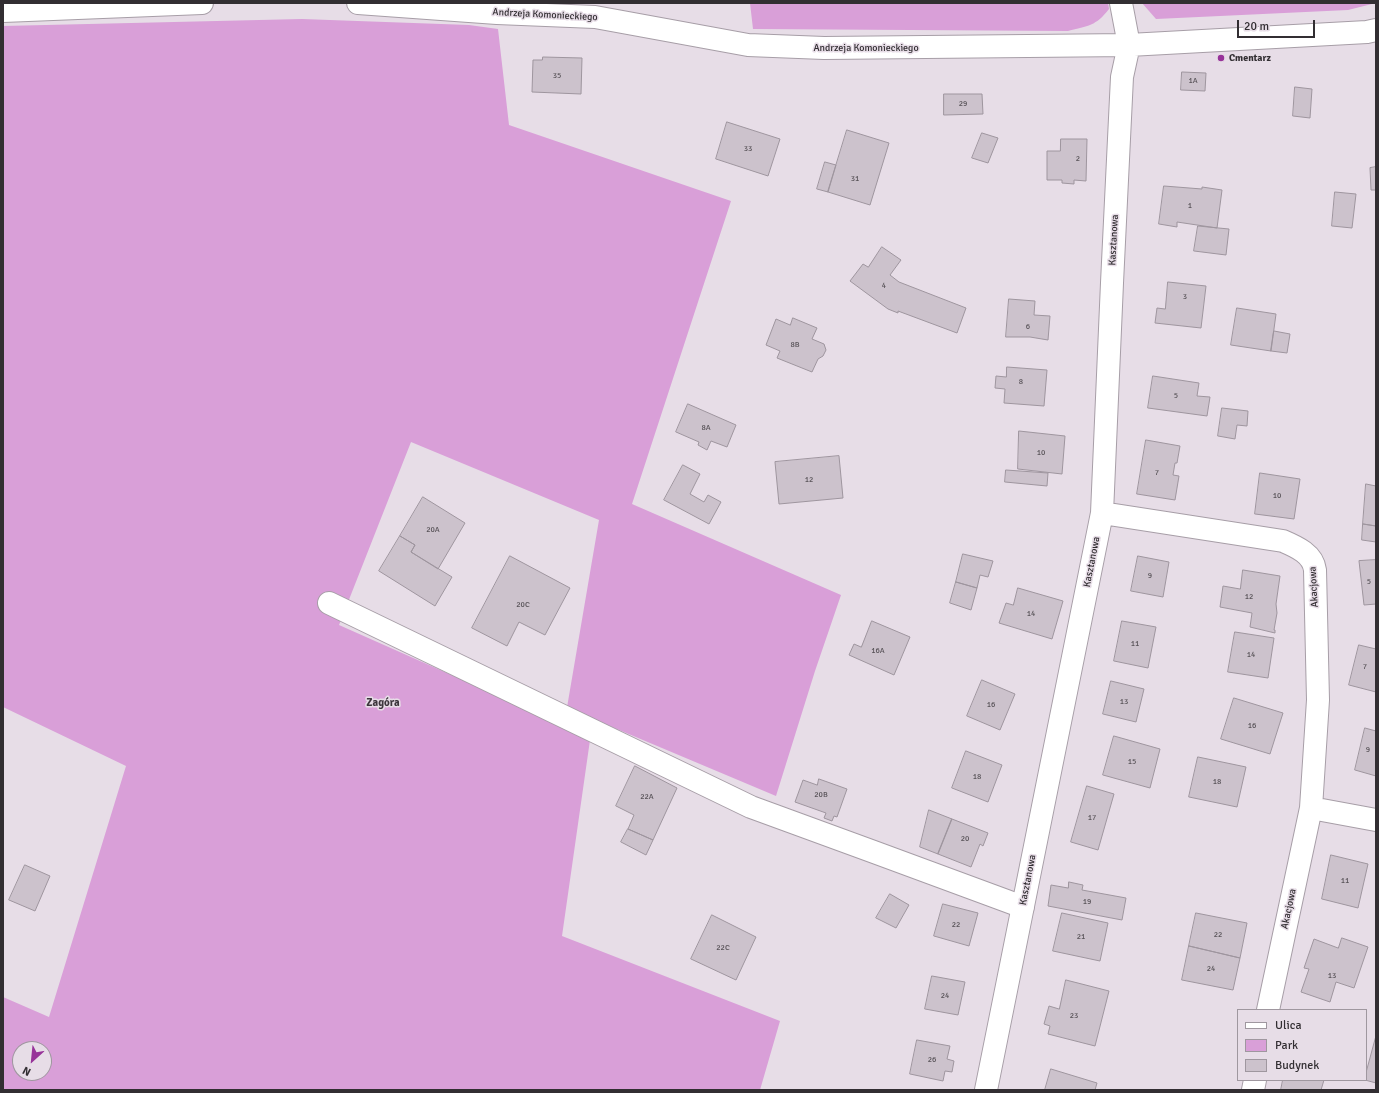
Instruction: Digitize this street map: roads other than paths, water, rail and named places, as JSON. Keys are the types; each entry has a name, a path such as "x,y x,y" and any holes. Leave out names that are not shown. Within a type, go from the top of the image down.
{"street":[{"path":"3,11 202,3"},
{"name":"Andrzeja Komonieckiego","path":"358,3 497,13 595,17 748,45 824,48 1127,36 1367,32 1376,30"},
{"path":"575,3 595,17"},
{"path":"1121,3 1127,36"},
{"name":"Kasztanowa","path":"986,1090 1102,513 1122,77 1127,36"},
{"name":"Akacjowa","path":"1102,513 1283,541 1300,549 1309,556 1314,563 1318,700 1310,808 1268,1009"},
{"path":"329,604 751,807 1023,907"},
{"path":"1310,808 1376,820"}],"place":[{"name":"Cmentarz","path":"1221,58"}],"district":[{"name":"Zagóra","path":"383,703"}]}
